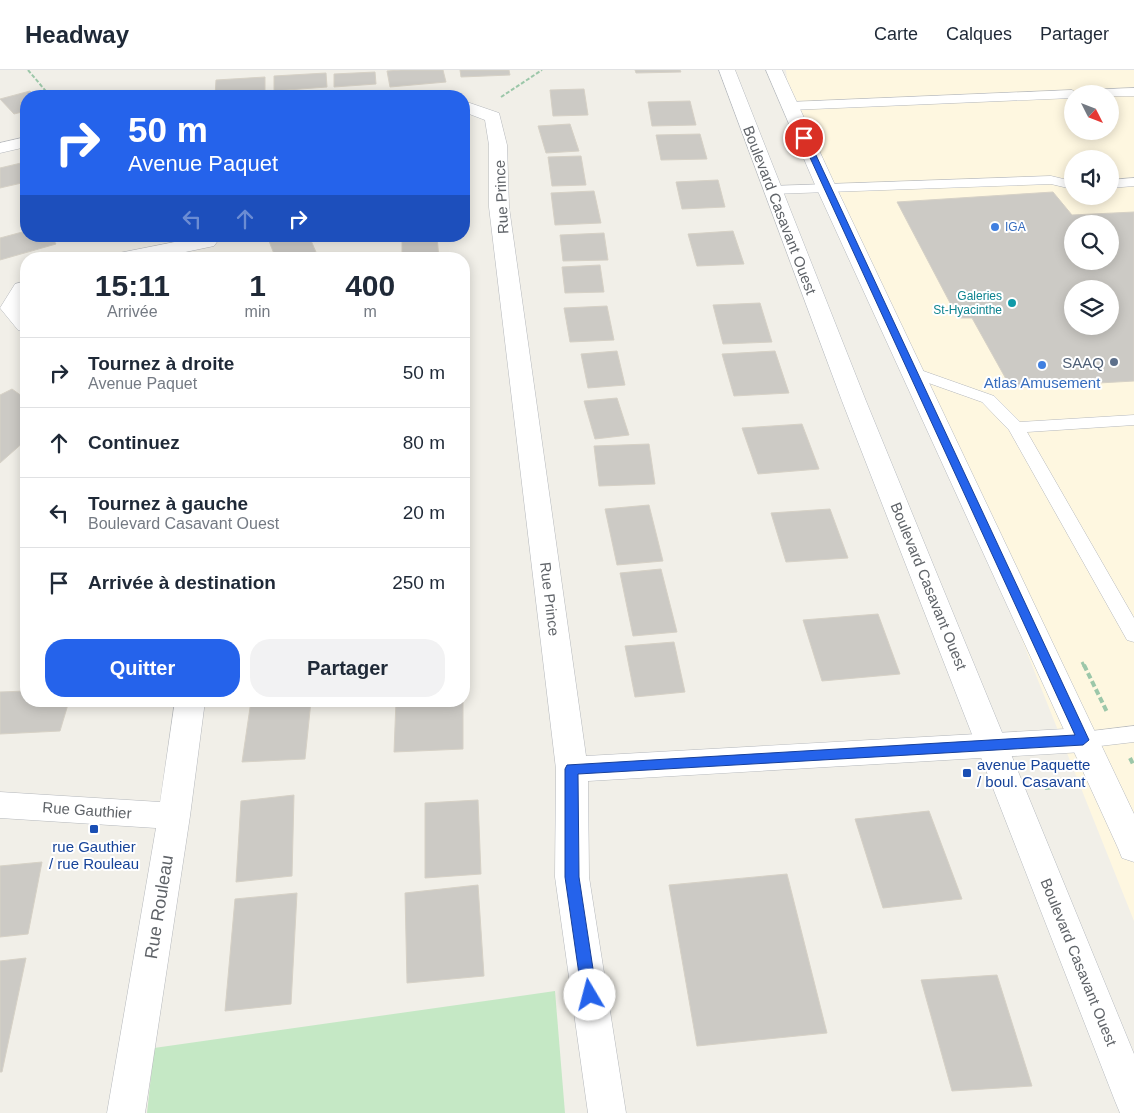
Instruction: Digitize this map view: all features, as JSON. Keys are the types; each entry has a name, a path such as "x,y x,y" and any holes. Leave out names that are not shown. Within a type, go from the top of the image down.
{"street":[{"name":"Boulevard Casavant Ouest","path":"727,70 854,401 993,744 1134,1101"},
{"path":"774,70 826,187 1134,848"},
{"name":"Rue Prince","path":"472,108 494,117 498,145 499,207 572,769 572,877 608,1113"},
{"path":"0,148 20,143"},
{"path":"167,252 208,246"},
{"path":"20,291 10,307 20,318"},
{"name":"Rue Rouleau","path":"126,1113 174,816 189,707"},
{"path":"572,769 1083,740"},
{"name":"Rue Gauthier","path":"0,805 174,816"}],"lane":[{"path":"1119,93 1134,92"},
{"path":"790,106 1064,94"},
{"path":"772,190 1051,180 1064,183"},
{"path":"1119,183 1134,182"},
{"path":"912,372 988,399 1016,427 1134,635"},
{"path":"1016,427 1134,420"},
{"path":"1083,740 1134,734"}],"path":[{"path":"28,70 45,90"},
{"path":"472,108 542,70"},
{"path":"1045,788 1063,786"}],"shaded area":[{"name":"Galeries St-Hyacinthe","path":"786,70 1134,70 1134,921 868,254 790,106"}],"green space":[{"path":"555,991 565,1113 147,1113 154,1048"}],"building":[{"path":"443,70 446,82 390,87 387,71"},
{"path":"460,70 509,70 510,75 461,77"},
{"path":"635,70 680,70 681,72 636,73"},
{"path":"375,72 376,84 334,87 334,74"},
{"path":"326,73 327,87 274,90 274,76"},
{"path":"265,77 265,90 215,90 216,80"},
{"path":"584,89 588,115 553,116 550,90"},
{"path":"20,94 20,112 14,114 0,99"},
{"path":"690,101 696,125 652,126 648,102"},
{"path":"570,124 579,151 546,153 538,126"},
{"path":"700,134 707,159 661,160 656,135"},
{"path":"581,156 586,185 552,186 548,157"},
{"path":"20,163 20,183 0,188 0,168"},
{"path":"718,180 725,207 682,209 676,182"},
{"path":"594,191 601,223 555,225 551,193"},
{"name":"Galeries St-Hyacinthe","path":"1053,192 1072,215 1134,212 1134,381 1011,388 972,318 958,318 897,202"},
{"path":"733,231 744,264 697,266 688,234"},
{"path":"20,233 20,242 55,242 56,244 28,252 20,252 20,254 0,260 0,238"},
{"path":"604,233 608,260 563,261 560,235"},
{"path":"269,242 312,242 316,252 273,252"},
{"path":"402,242 438,242 438,252 402,252"},
{"path":"600,265 604,292 565,293 562,267"},
{"path":"760,303 772,342 723,344 713,305"},
{"path":"607,306 614,340 570,342 564,308"},
{"path":"617,351 625,385 588,388 581,354"},
{"path":"775,351 789,393 734,396 722,354"},
{"path":"12,389 20,395 20,445 0,463 0,395"},
{"path":"617,398 629,435 595,439 584,401"},
{"path":"802,424 819,469 758,474 742,428"},
{"path":"649,444 655,484 599,486 594,446"},
{"path":"649,505 663,561 617,565 605,509"},
{"path":"830,509 848,558 786,562 771,513"},
{"path":"661,569 677,632 633,636 620,573"},
{"path":"878,614 900,674 822,681 803,620"},
{"path":"674,642 685,692 635,697 625,646"},
{"path":"20,691 20,707 67,707 60,731 0,734 0,692"},
{"path":"250,707 310,707 305,759 242,762"},
{"path":"396,707 463,707 463,749 394,752"},
{"path":"294,795 292,876 236,882 241,801"},
{"path":"478,800 481,874 425,878 425,803"},
{"path":"929,811 962,899 883,908 855,819"},
{"path":"42,862 28,934 0,937 0,866"},
{"path":"787,874 827,1033 697,1046 669,885"},
{"path":"478,885 484,976 407,983 405,893"},
{"path":"297,893 291,1004 225,1011 235,899"},
{"path":"26,958 2,1072 0,1072 0,961"},
{"path":"997,975 1032,1086 952,1091 921,980"}],"place":[{"name":"IGA","path":"995,227"},
{"name":"Galeries St-Hyacinthe","path":"1012,303"},
{"name":"SAAQ","path":"1114,362"},
{"name":"Atlas Amusement","path":"1042,365"},
{"name":"avenue Paquette / boul. Casavant","path":"967,773"},
{"name":"rue Gauthier / rue Rouleau","path":"94,829"}],"route":[{"path":"590,995 572,877 572,769 1083,740 804,138"}]}
